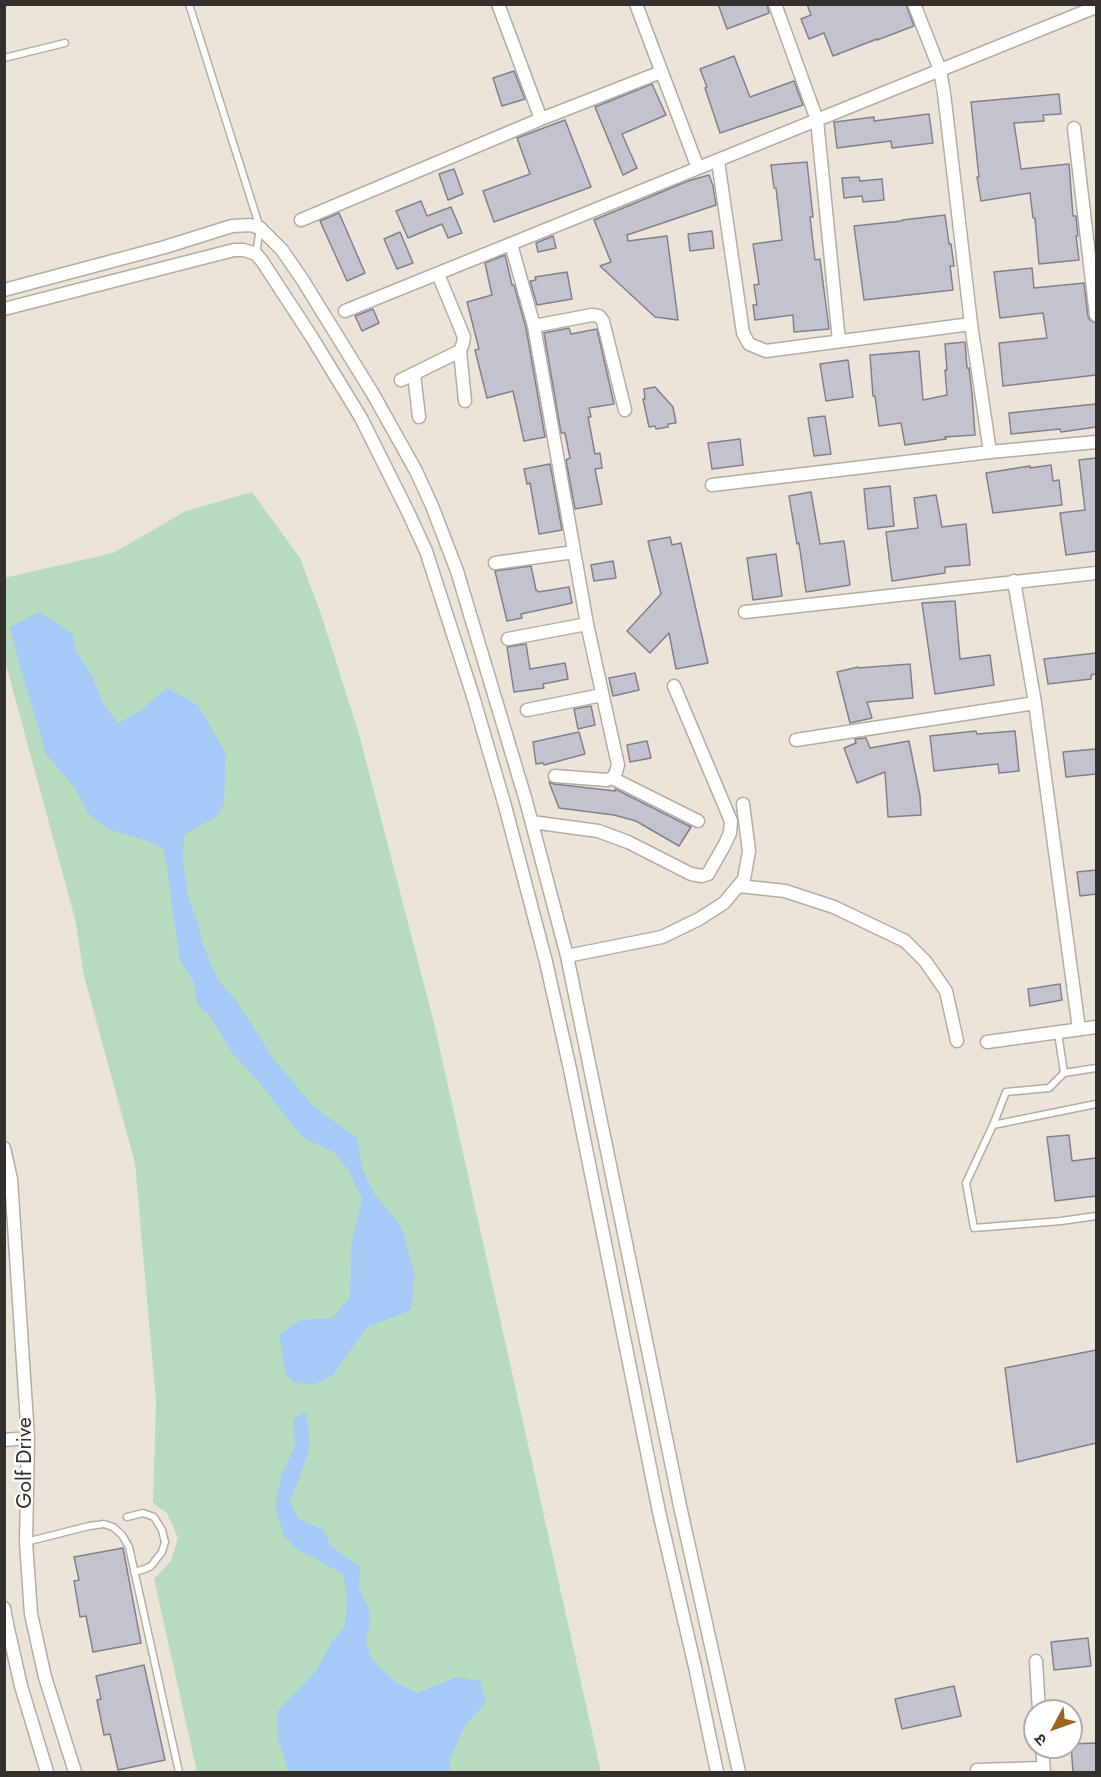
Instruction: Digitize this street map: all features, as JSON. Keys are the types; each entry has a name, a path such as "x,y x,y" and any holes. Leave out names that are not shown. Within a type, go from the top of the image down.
{"street":[{"path":"498,4 542,119"},
{"path":"636,4 698,168"},
{"path":"775,4 817,120 839,341"},
{"path":"914,4 940,70 971,324 990,452"},
{"path":"345,311 1096,8"},
{"path":"301,220 661,72"},
{"path":"1074,128 1096,315"},
{"path":"718,161 743,333 749,344 766,351 971,324"},
{"path":"4,290 165,247 232,226 250,225 260,228 282,250 302,279 378,403 416,471 457,571 526,801 567,956 680,1506 739,1773"},
{"path":"511,244 534,326 587,624 618,765 615,775 607,780 555,776"},
{"path":"4,309 172,264 234,250 256,254 311,336 361,418 426,551 472,693 535,917 570,1070 659,1512 717,1773"},
{"path":"438,274 464,337 460,351 465,400"},
{"path":"534,326 592,315 599,316 603,321 625,410"},
{"path":"401,380 460,351"},
{"path":"414,374 419,417"},
{"path":"712,485 990,452 1096,442"},
{"path":"495,563 574,552"},
{"path":"745,612 1096,573"},
{"path":"1014,581 1035,703 1079,1029"},
{"path":"508,639 587,624"},
{"path":"532,822 598,831 628,842 691,874 702,876 708,874 726,844 731,821 674,686"},
{"path":"527,710 602,696"},
{"path":"796,740 1035,703"},
{"path":"612,778 698,821"},
{"path":"505,806 526,801"},
{"path":"567,956 662,937 699,919 724,903 744,879 749,851 743,804"},
{"path":"739,886 785,891 834,907 905,941 926,961 946,991 957,1041"},
{"path":"987,1042 1096,1027"},
{"name":"Golf Drive","path":"4,1148 11,1179 28,1438 26,1542 31,1614 45,1677 75,1773"},
{"path":"4,1440 28,1438"},
{"path":"659,1512 680,1506"},
{"path":"4,1608 21,1686 47,1773"},
{"path":"1036,1661 1039,1699"},
{"path":"977,1770 1044,1770"}],"lane":[{"path":"189,4 260,228 256,254"},
{"path":"4,58 65,43"},
{"path":"1058,1032 1064,1073"},
{"path":"1096,1068 1064,1073 1050,1088 1006,1092 966,1183 974,1228 1096,1216"},
{"path":"993,1125 1096,1104"},
{"path":"127,1517 143,1513 154,1517 162,1530 165,1542 162,1551 151,1566 134,1572"},
{"path":"26,1542 104,1524 113,1527 122,1535 129,1547 179,1773"}],"green space":[{"path":"252,492 300,558 321,614 359,734 434,1023 601,1772 197,1772 154,1579 171,1561 178,1538 167,1513 153,1503 156,1401 135,1163 84,976 75,919 5,661 4,578 113,553 186,511"}],"water":[{"path":"39,612 72,633 76,651 92,676 104,705 118,723 140,711 167,688 198,705 226,754 224,804 216,817 184,835 183,861 188,896 203,945 218,980 235,999 273,1058 314,1107 357,1138 363,1171 375,1195 401,1226 415,1274 411,1310 367,1327 332,1376 314,1384 295,1383 286,1374 279,1335 300,1320 332,1318 350,1297 351,1245 362,1199 347,1168 334,1152 303,1138 259,1082 233,1054 210,1016 197,1004 194,982 180,961 164,849 147,841 108,829 88,813 75,788 46,754 10,627"},
{"path":"306,1412 310,1448 290,1502 299,1519 324,1530 330,1545 360,1567 359,1589 368,1606 370,1622 366,1641 372,1659 395,1682 418,1693 456,1677 480,1681 486,1702 464,1727 450,1759 450,1772 289,1772 278,1740 277,1712 316,1671 331,1643 345,1627 347,1599 343,1574 294,1547 284,1535 275,1507 281,1476 295,1446 293,1419"}],"building":[{"path":"718,4 767,4 769,13 727,29"},
{"path":"807,4 906,4 914,26 833,56 824,33 809,39 801,19 811,15"},
{"path":"734,56 750,97 794,81 803,105 720,133 700,69"},
{"path":"514,71 525,99 502,106 493,78"},
{"path":"652,84 666,115 622,134 637,168 623,175 595,107"},
{"path":"1059,94 1061,114 1043,115 1044,121 1014,123 1021,169 1069,164 1079,260 1039,264 1035,218 1033,218 1030,193 981,201 971,102"},
{"path":"929,114 933,143 892,148 891,141 837,148 834,122 874,117 874,121"},
{"path":"565,120 591,187 494,222 483,191 530,174 517,138"},
{"path":"807,162 815,260 820,259 829,329 794,332 793,315 755,320 753,305 757,305 754,285 759,284 753,244 782,240 771,165"},
{"path":"454,169 463,194 448,200 439,174"},
{"path":"709,175 716,205 627,235 628,241 667,236 678,320 655,317 600,266 611,262 594,220 688,181"},
{"path":"859,177 860,181 882,179 884,200 863,202 862,196 844,198 842,178"},
{"path":"421,201 427,216 451,207 462,233 448,238 442,224 408,238 396,211"},
{"path":"339,213 365,273 347,281 320,221"},
{"path":"945,215 954,266 950,266 953,290 864,300 854,226"},
{"path":"712,231 714,248 690,251 688,234"},
{"path":"400,232 413,263 397,269 384,239"},
{"path":"553,236 556,248 538,252 536,243"},
{"path":"505,255 526,328 545,437 524,441 513,391 487,398 475,350 479,349 467,302 492,295 485,263"},
{"path":"1032,268 1034,288 1084,283 1088,317 1096,323 1096,375 1003,386 999,343 1047,338 1043,313 1000,318 994,272"},
{"path":"567,272 572,299 537,305 530,281 536,280 535,277"},
{"path":"373,309 379,323 362,331 355,316"},
{"path":"569,328 571,334 597,329 614,404 589,408 591,417 588,417 595,454 600,453 602,468 595,469 602,504 575,509 566,460 570,458 565,433 561,433 544,333"},
{"path":"965,342 975,435 945,437 946,439 905,445 901,423 879,426 875,396 873,396 870,355 919,351 923,400 947,395 945,344"},
{"path":"848,360 853,397 826,401 820,364"},
{"path":"655,387 673,407 676,423 668,424 668,427 656,429 655,426 649,427 643,399 645,399 644,389"},
{"path":"1096,404 1096,427 1061,432 1060,429 1011,434 1009,413"},
{"path":"825,416 831,454 814,456 808,418"},
{"path":"740,439 743,465 712,469 708,443"},
{"path":"1096,458 1096,551 1066,555 1060,513 1085,510 1079,460"},
{"path":"550,464 562,530 539,534 530,483 527,484 524,469"},
{"path":"1051,465 1053,481 1059,480 1062,505 993,513 986,473"},
{"path":"890,486 894,526 868,529 864,489"},
{"path":"811,492 820,544 844,541 850,585 806,592 789,496"},
{"path":"936,495 942,527 966,524 970,565 945,567 945,573 892,581 886,532 918,528 914,498"},
{"path":"670,537 672,545 681,543 708,663 676,669 669,633 650,653 627,631 661,594 648,541"},
{"path":"776,554 782,596 753,600 747,558"},
{"path":"613,561 616,578 594,581 591,565"},
{"path":"531,566 538,592 569,587 572,603 521,614 522,618 507,621 495,571"},
{"path":"955,601 960,659 990,655 994,685 935,694 922,603"},
{"path":"526,644 530,669 565,663 568,679 543,684 544,688 514,692 507,647"},
{"path":"1096,653 1096,674 1091,675 1091,679 1048,684 1044,659"},
{"path":"910,664 913,698 867,702 872,718 850,723 837,672 858,667"},
{"path":"635,673 639,690 613,696 609,678"},
{"path":"591,706 595,725 578,729 574,709"},
{"path":"976,731 977,734 1015,731 1019,771 999,773 998,764 934,771 930,736"},
{"path":"579,732 585,754 544,765 543,763 536,764 533,742"},
{"path":"866,738 870,748 909,741 920,796 921,815 888,817 885,772 857,783 844,748 856,743 855,739"},
{"path":"647,741 651,758 630,762 627,745"},
{"path":"1096,749 1096,774 1066,777 1063,752"},
{"path":"549,782 615,791 615,789 691,827 679,846 636,821 614,815 559,808"},
{"path":"1096,870 1096,894 1080,896 1077,872"},
{"path":"1060,984 1062,1000 1030,1006 1028,989"},
{"path":"1069,1135 1072,1161 1096,1158 1096,1196 1055,1201 1047,1137"},
{"path":"1096,1350 1096,1443 1017,1462 1005,1368"},
{"path":"123,1548 141,1643 93,1652 86,1616 80,1617 74,1581 79,1580 74,1557"},
{"path":"1088,1638 1091,1666 1054,1670 1051,1642"},
{"path":"144,1665 165,1760 118,1770 110,1734 104,1735 97,1700 101,1699 96,1676"},
{"path":"954,1686 961,1716 902,1729 895,1699"},
{"path":"1096,1743 1096,1773 1073,1773 1072,1759 1083,1759 1083,1744"}]}
